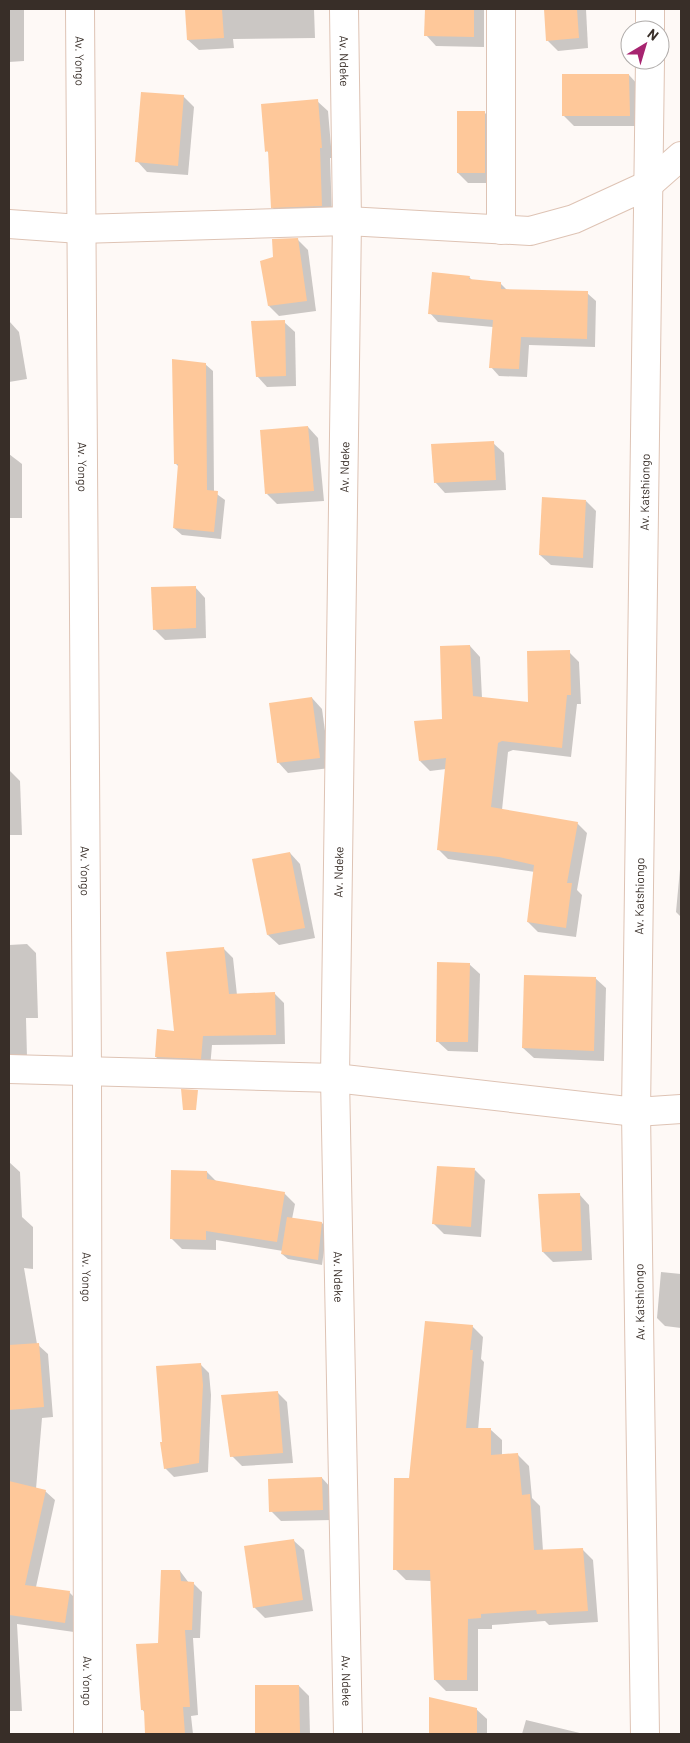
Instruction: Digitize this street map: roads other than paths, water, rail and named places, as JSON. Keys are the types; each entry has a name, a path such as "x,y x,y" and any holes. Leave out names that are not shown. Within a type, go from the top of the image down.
{"street":[{"name":"Av. Yongo","path":"80,9 87,1070 88,1734"},
{"name":"Av. Ndeke","path":"344,9 347,221 335,1078 348,1734"},
{"path":"501,9 502,230"},
{"name":"Av. Katshiongo","path":"645,1734 636,1112 650,70"},
{"path":"9,224 80,229 347,221 530,231 574,219 648,185 681,156"},
{"path":"9,1069 335,1078 636,1112 681,1110"}]}
